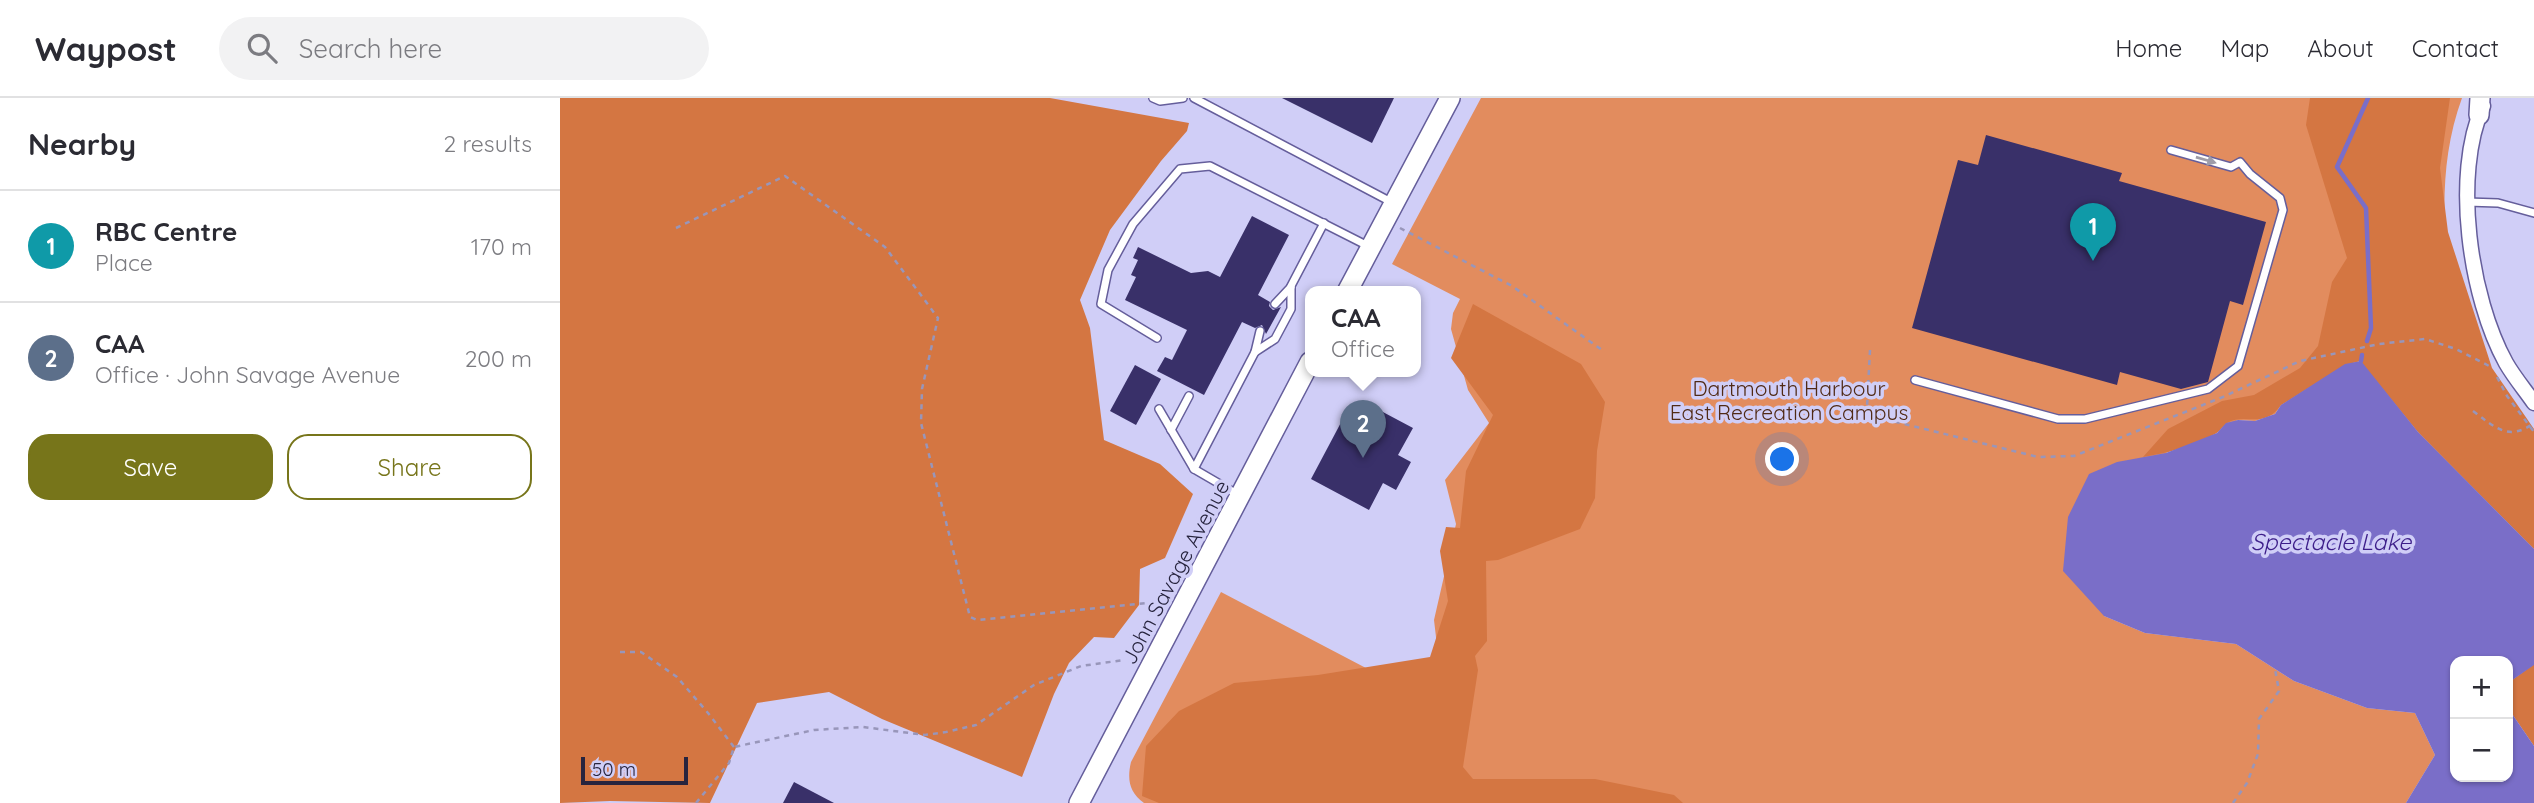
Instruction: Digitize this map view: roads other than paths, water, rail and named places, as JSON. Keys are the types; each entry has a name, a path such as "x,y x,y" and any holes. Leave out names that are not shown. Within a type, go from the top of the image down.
{"main road":[{"path":"1350,286 1450,98"},
{"name":"John Savage Avenue","path":"1083,802 1305,373"}],"street":[{"path":"2482,104 2470,158 2466,202 2475,278 2506,362 2534,403"}],"lane":[{"path":"1153,98 1160,101 1182,98"},
{"path":"1194,98 1394,203"},
{"path":"1915,380 2070,420 2085,419 2208,389 2238,366 2283,210 2280,198 2250,174 2240,162 2231,167 2171,150"},
{"path":"1157,338 1101,304 1108,270 1133,224 1180,169 1210,166 1370,247"},
{"path":"2466,202 2498,203 2534,213"},
{"path":"1275,304 1291,286 1324,223"},
{"path":"1255,352 1275,339 1291,309 1291,286"},
{"path":"1194,469 1255,352 1260,331"},
{"path":"1171,430 1189,396"},
{"path":"1159,409 1194,469 1241,496"}],"water":[{"name":"Spectacle Lake","path":"2361,361 2418,432 2534,549 2534,665 2513,680 2513,656 2450,656 2450,782 2513,782 2513,715 2534,746 2534,803 2406,803 2435,755 2415,713 2367,708 2294,681 2236,644 2145,633 2104,616 2063,571 2068,517 2089,474 2117,462 2166,453 2217,433 2226,423 2238,420 2255,421 2275,414 2281,405 2345,364"}],"waterway":[{"path":"2367,341 2371,328 2366,208 2337,167 2368,98"},
{"path":"2361,361 2362,355"}],"place":[{"name":"RBC Centre","path":"2093,261"},
{"name":"CAA","path":"1363,458"}],"park label":[{"name":"Dartmouth Harbour East Recreation Campus","path":"1789,400"}]}
